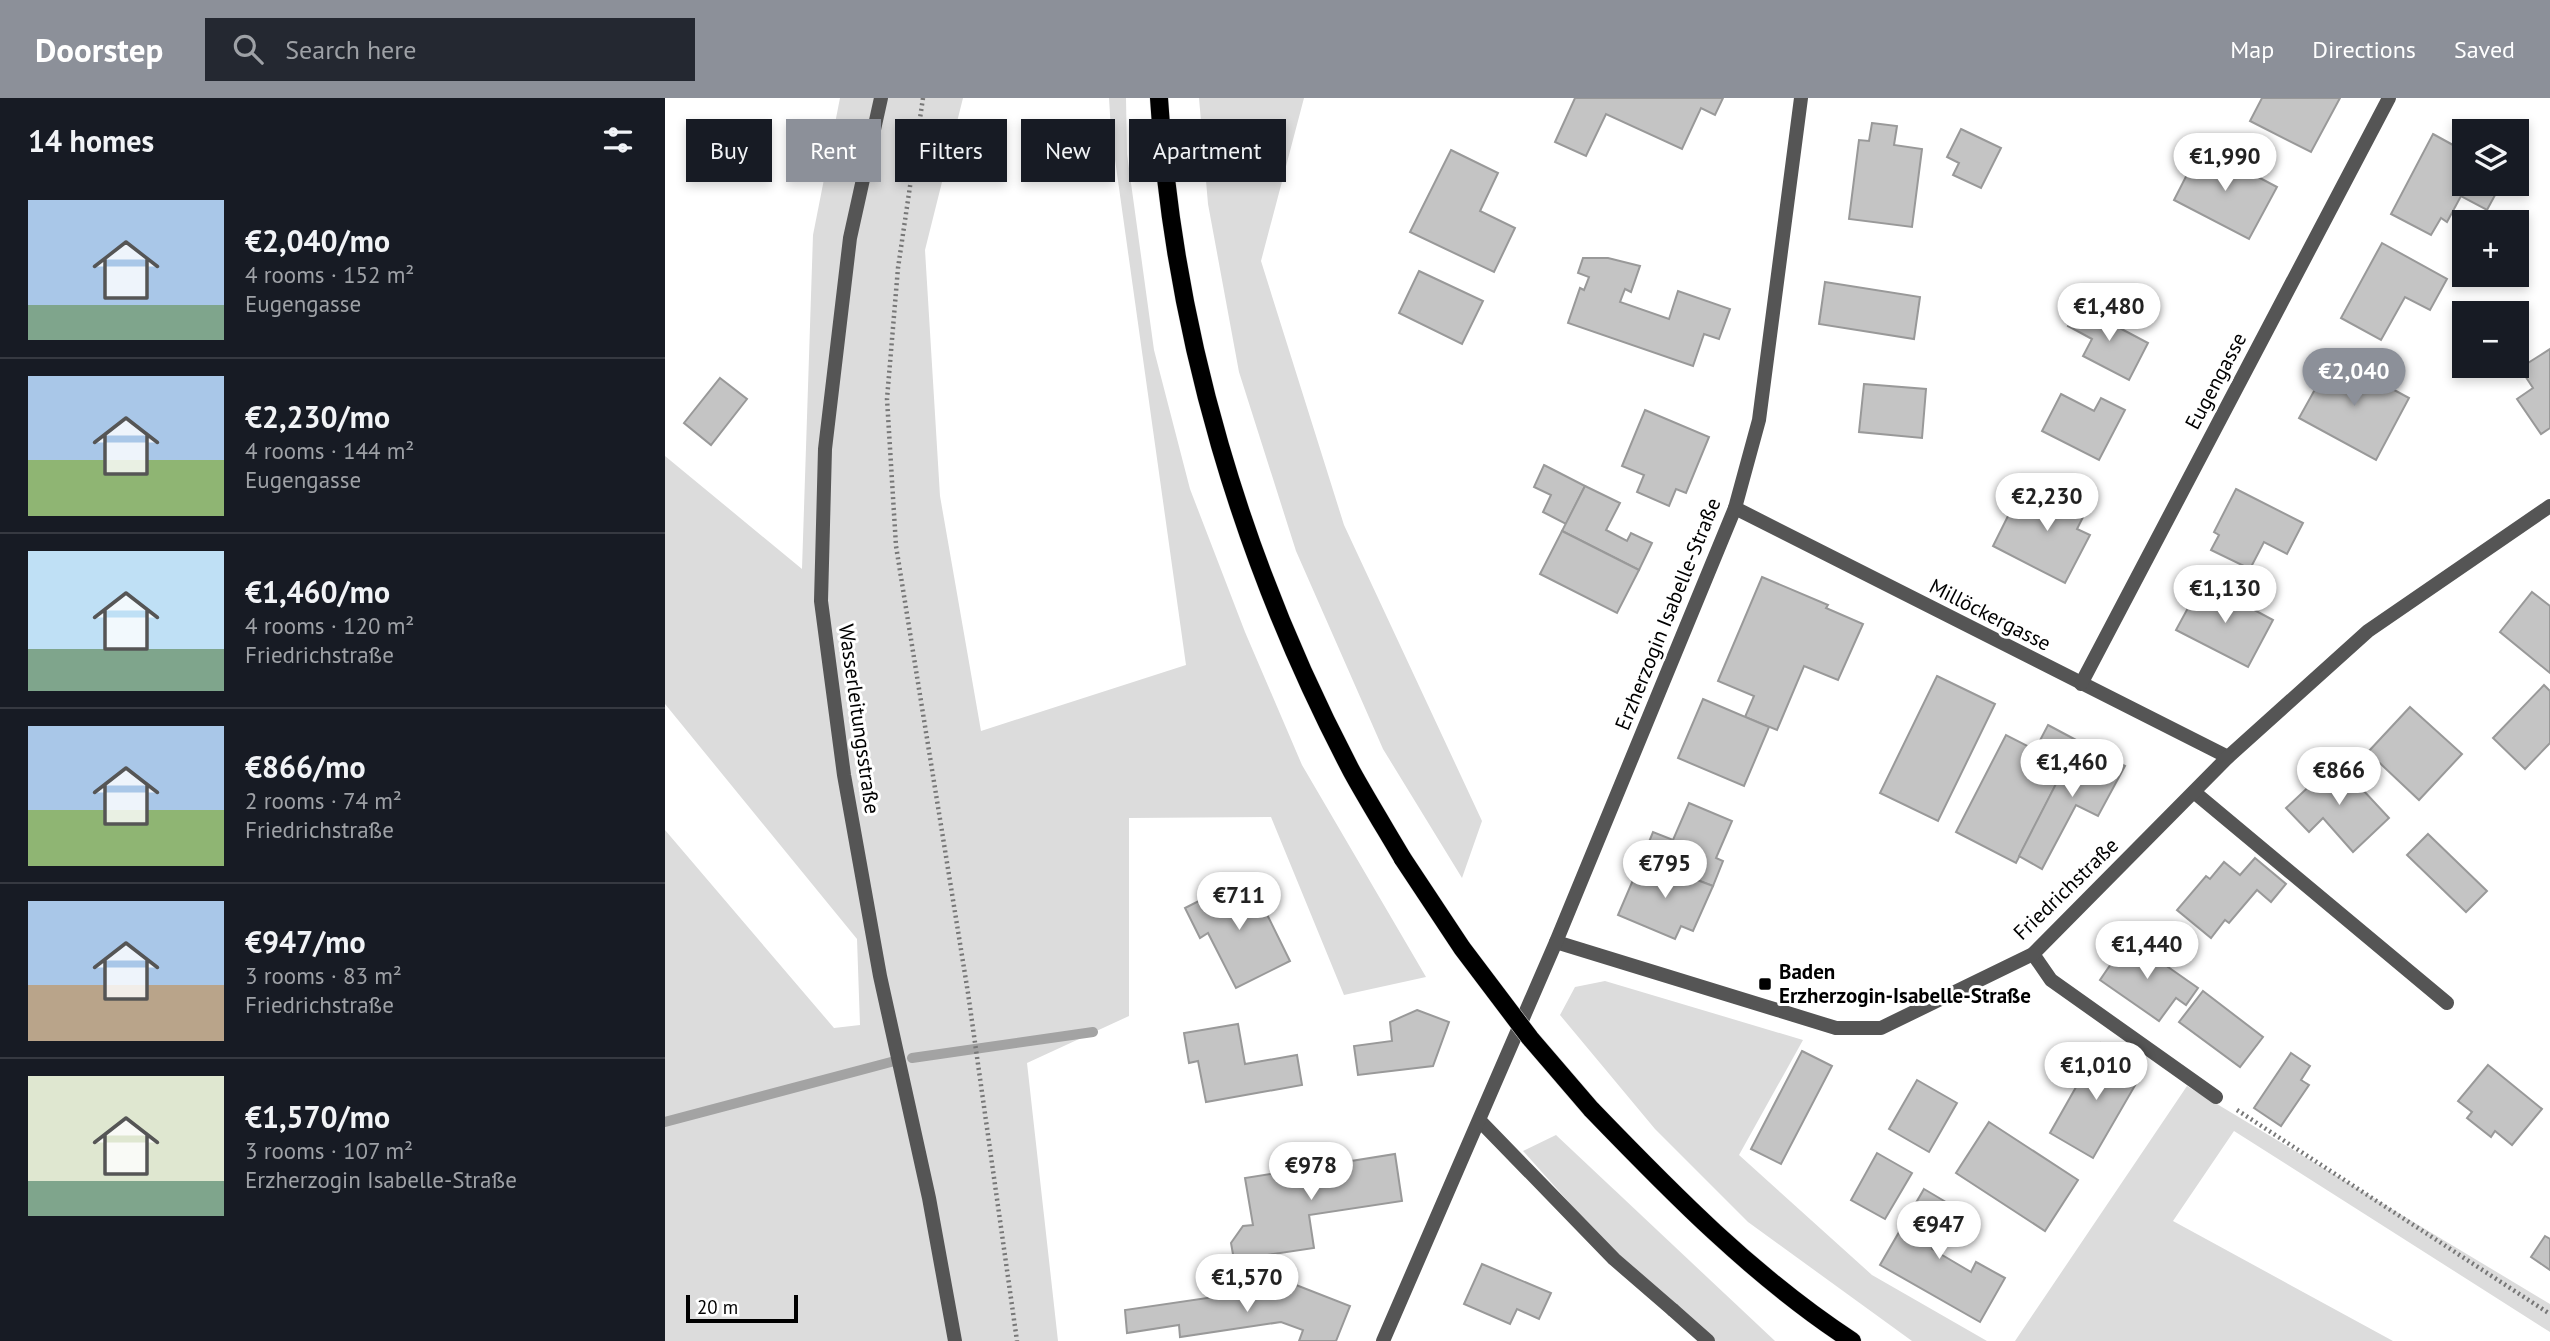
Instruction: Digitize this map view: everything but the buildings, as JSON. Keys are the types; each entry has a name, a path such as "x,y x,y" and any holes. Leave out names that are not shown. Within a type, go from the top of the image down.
{"main road":[{"path":"1159,98 1161,139 1172,226 1190,325 1210,408 1241,511 1274,601 1352,772 1403,859 1462,948 1530,1038 1591,1109 1681,1202 1752,1265 1852,1341"}],"street":[{"name":"Wasserleitungsstraße","path":"881,98 850,238 825,449 821,601 844,775 955,1341"},
{"name":"Erzherzogin Isabelle-Straße","path":"1383,1341 1481,1121 1735,508 1759,420 1801,98"},
{"name":"Eugengasse","path":"2081,684 2389,98"},
{"name":"Friedrichstraße","path":"1556,942 1836,1028 1881,1028 2033,954 2228,757 2368,631 2550,506"},
{"name":"Millöckergasse","path":"1735,508 2228,757"},
{"path":"2193,792 2447,1003"},
{"path":"2033,954 2052,980 2215,1097"},
{"path":"1481,1121 1614,1259 1708,1341"}],"path":[{"path":"923,98 898,268 887,399 896,546 968,993 1017,1341"},
{"path":"2215,1097 2550,1314"}],"shaded area":[{"path":"840,98 963,98 958,119 895,119 895,182 942,182 925,250 940,496 981,731 1186,665 1115,159 1115,119 1110,119 1109,98 1126,98 1129,182 1154,350 1190,489 1245,632 1302,765 1426,977 1344,995 1271,817 1129,818 1129,1016 1027,1063 1058,1341 665,1341 665,830 834,1028 860,1025 857,939 665,704 665,456 802,569 813,235 823,182 881,182 881,119 836,119"},
{"path":"1199,98 1304,98 1286,166 1286,119 1201,119"},
{"path":"1206,182 1282,182 1261,261 1344,525 1482,821 1462,878 1383,749 1296,551 1239,372"},
{"path":"1605,981 1803,1040 1739,1155 1872,1275 1987,1341 1912,1341 1748,1222 1655,1129 1560,1015 1575,987"},
{"path":"2187,1086 2550,1304 2550,1332 2234,1131 2173,1221 2393,1341 2015,1341"},
{"path":"1556,1135 1775,1341 1714,1341 1615,1254 1523,1151"}],"waterway":[{"path":"912,1058 1093,1032"},
{"path":"665,1122 891,1062"}],"place":[{"name":"Baden Erzherzogin-Isabelle-Straße","path":"1765,984"}]}
